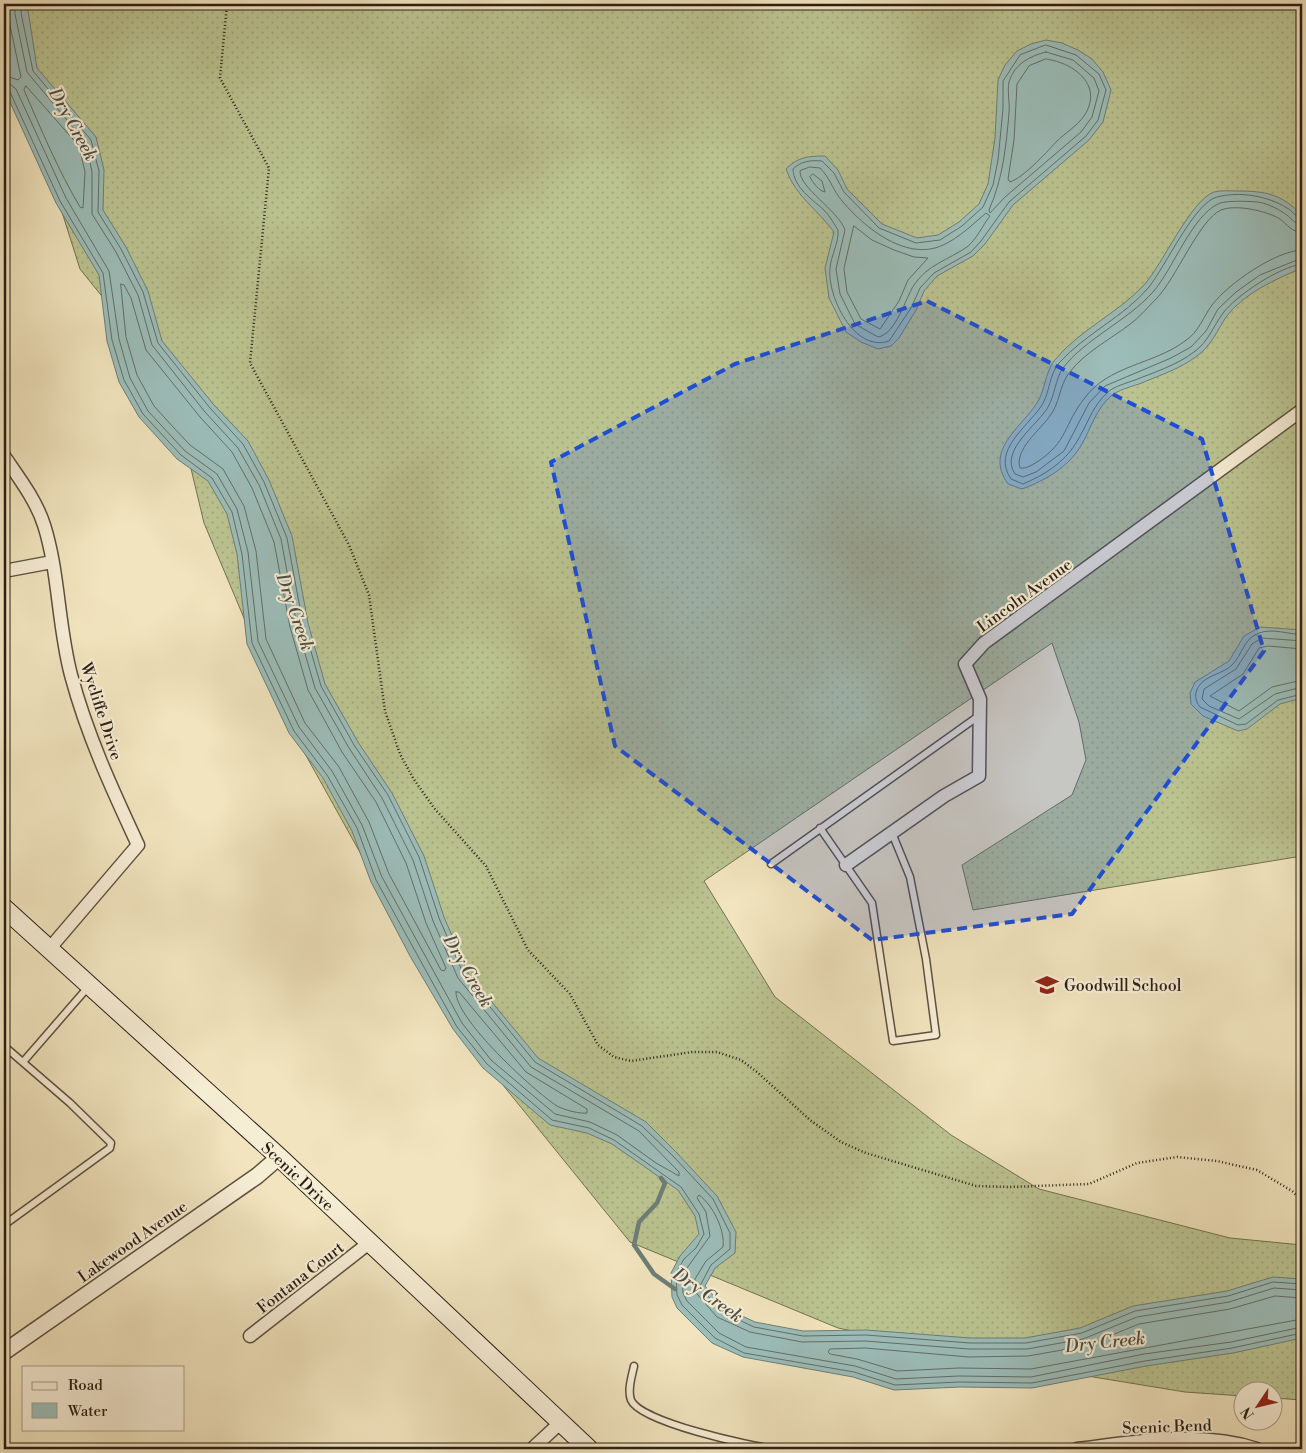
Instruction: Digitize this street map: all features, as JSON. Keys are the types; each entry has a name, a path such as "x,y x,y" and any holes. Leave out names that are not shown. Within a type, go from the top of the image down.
{"main road":[{"name":"Scenic Drive","path":"4,908 279,1157 589,1449"}],"street":[{"name":"Lincoln Avenue","path":"846,865 944,796 979,776 980,699 965,664 984,642 1302,410"},
{"name":"Wycliffe Drive","path":"4,456 30,494 44,523 52,562 59,616 71,673 83,717 99,760 138,845 50,948"},
{"path":"4,571 52,562"},
{"name":"Lakewood Avenue","path":"4,1352 257,1176 279,1157"},
{"name":"Fontana Court","path":"250,1336 369,1243"},
{"path":"532,1449 560,1423"},
{"name":"Scenic Bend","path":"1077,1449 1142,1441 1211,1440 1258,1449"}],"lane":[{"path":"771,864 980,715"},
{"path":"820,828 872,903 893,1041 936,1035 926,960 910,876 892,833"},
{"path":"23,1062 90,985"},
{"path":"4,1046 70,1103 111,1143 110,1148 4,1225"},
{"path":"634,1366 630,1399 636,1408 675,1425 714,1436 775,1449"}],"path":[{"path":"227,4 220,78 269,168 250,363 353,554 368,595 385,711 400,754 413,778 434,808 486,866 528,950 570,994 598,1045 614,1057 631,1061 692,1052 718,1052 740,1060 757,1072 810,1120 841,1142 876,1156 976,1186 1009,1187 1089,1184 1137,1163 1177,1157 1217,1160 1257,1170 1292,1191 1302,1200"}],"highlighted area":[{"path":"927,301 1202,439 1264,651 1072,914 872,940 615,746 551,462 735,364"}],"green space":[{"path":"4,4 1301,4 1302,856 973,910 962,865 1072,795 1086,760 1079,722 1052,643 704,881 775,997 951,1135 1039,1189 1230,1238 1302,1245 1302,1400 1284,1399 1284,1380 1234,1380 1234,1395 1185,1392 1008,1363 838,1328 630,1242 460,1032 289,725 204,523 170,381 80,269 4,29"}],"water":[{"path":"4,4 27,4 37,68 96,137 104,170 103,210 126,247 148,291 162,341 214,405 248,441 269,480 292,536 308,623 325,684 358,742 392,793 424,856 444,917 468,973 538,1058 646,1122 717,1196 736,1232 735,1253 715,1268 705,1286 723,1307 755,1322 803,1331 866,1330 970,1338 1025,1338 1080,1328 1133,1306 1227,1291 1273,1277 1302,1279 1302,1338 1233,1353 1146,1366 1032,1388 960,1387 894,1390 853,1377 743,1357 712,1343 677,1308 672,1297 671,1273 680,1256 699,1234 695,1216 678,1190 612,1144 587,1133 550,1125 483,1068 453,1029 410,956 371,882 352,831 323,778 289,733 247,644 237,554 227,514 208,481 177,459 139,417 119,382 107,341 99,275 56,203 4,89"},
{"path":"1046,40 1062,43 1078,50 1092,59 1103,72 1111,90 1103,122 1089,140 1013,205 985,244 973,256 937,276 924,291 916,310 899,338 891,346 878,349 861,342 846,332 829,298 825,268 834,232 801,195 790,179 786,169 804,158 825,156 838,170 847,189 882,224 917,238 938,235 959,222 979,204 988,184 995,138 998,80 1005,65 1017,51 1031,44"},
{"path":"1217,191 1256,192 1280,198 1302,215 1302,268 1271,282 1233,308 1206,348 1190,361 1169,372 1121,390 1111,396 1098,413 1077,452 1056,472 1022,489 1008,484 1002,472 1000,461 1002,450 1014,431 1037,403 1054,361 1075,340 1122,305 1144,285 1186,220 1205,198"},
{"path":"1260,627 1302,630 1302,698 1280,704 1247,729 1238,731 1203,716 1191,704 1190,693 1195,682 1229,661 1244,636"}],"waterway":[{"name":"Dry Creek","path":"661,1178 665,1183 657,1203 639,1222 634,1245 654,1274 675,1289"}],"place":[{"name":"Goodwill School","path":"1047,985"}]}
